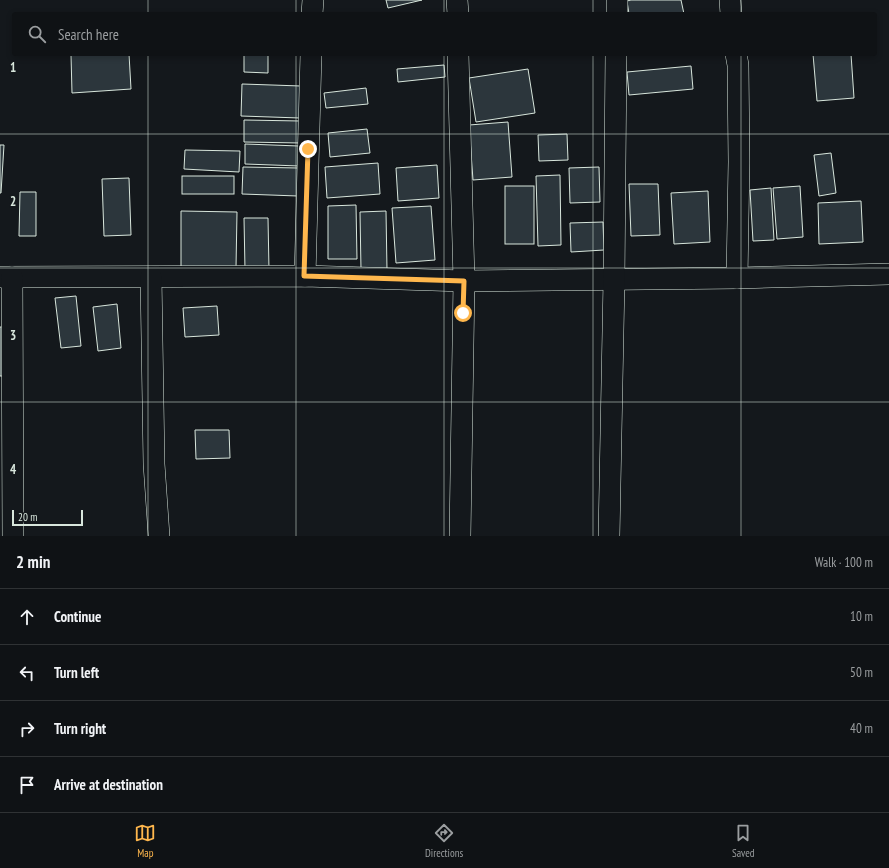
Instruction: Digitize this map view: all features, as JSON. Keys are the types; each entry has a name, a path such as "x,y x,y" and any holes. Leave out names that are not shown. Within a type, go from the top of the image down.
{"street":[{"path":"312,12 313,0"},
{"path":"457,0 458,12"},
{"path":"617,0 617,12"},
{"path":"730,0 731,12"},
{"path":"304,276 311,56"},
{"path":"458,56 464,281 460,536"},
{"path":"609,536 614,280 616,56"},
{"path":"736,56 738,66 739,162 737,278"},
{"path":"13,536 6,277 304,276 464,281 737,278 889,274"},
{"path":"152,277 154,464 159,536"}],"building":[{"path":"386,0 422,0 388,8"},
{"path":"681,0 684,12 629,12 627,1"},
{"path":"71,56 129,56 131,89 72,93"},
{"path":"244,56 268,56 268,73 244,72"},
{"path":"813,56 851,56 854,98 817,101"},
{"path":"444,65 445,77 398,82 397,69"},
{"path":"691,66 693,89 629,95 627,72"},
{"path":"528,69 535,113 476,122 469,78"},
{"path":"242,84 301,86 300,118 241,116"},
{"path":"366,88 368,104 326,108 324,93"},
{"path":"244,120 301,121 301,143 244,142"},
{"path":"508,122 512,177 473,180 469,125"},
{"path":"367,129 370,153 330,157 328,133"},
{"path":"567,134 568,160 539,161 538,135"},
{"path":"245,144 299,146 299,166 245,164"},
{"path":"0,145 4,145 1,193 0,193"},
{"path":"185,150 240,151 239,172 184,169"},
{"path":"831,153 836,193 819,196 814,155"},
{"path":"378,163 380,194 327,198 325,167"},
{"path":"437,165 439,198 398,201 396,168"},
{"path":"243,167 299,168 298,196 242,194"},
{"path":"599,167 600,202 570,203 569,168"},
{"path":"560,175 561,245 538,246 536,176"},
{"path":"182,176 234,176 234,194 182,194"},
{"path":"129,178 131,235 104,236 102,179"},
{"path":"629,184 658,184 660,235 631,236"},
{"path":"505,186 534,186 534,244 505,244"},
{"path":"800,186 803,237 777,239 773,188"},
{"path":"771,188 774,240 753,241 750,190"},
{"path":"708,191 710,242 674,244 671,193"},
{"path":"20,192 36,192 36,236 19,236"},
{"path":"861,201 863,242 819,244 818,203"},
{"path":"356,205 357,259 328,259 328,206"},
{"path":"431,206 435,260 396,263 392,208"},
{"path":"181,211 237,212 236,268 181,267"},
{"path":"386,211 387,270 361,270 360,212"},
{"path":"244,218 268,218 269,270 245,270"},
{"path":"603,222 604,250 571,252 570,223"},
{"path":"76,296 81,346 61,348 55,298"},
{"path":"117,304 121,348 98,351 93,307"},
{"path":"217,306 219,335 185,337 183,308"},
{"path":"0,327 9,327 8,376 0,376"},
{"path":"195,430 229,430 230,458 196,459"}],"route":[{"path":"308,149 304,276 464,281 463,313"}]}
